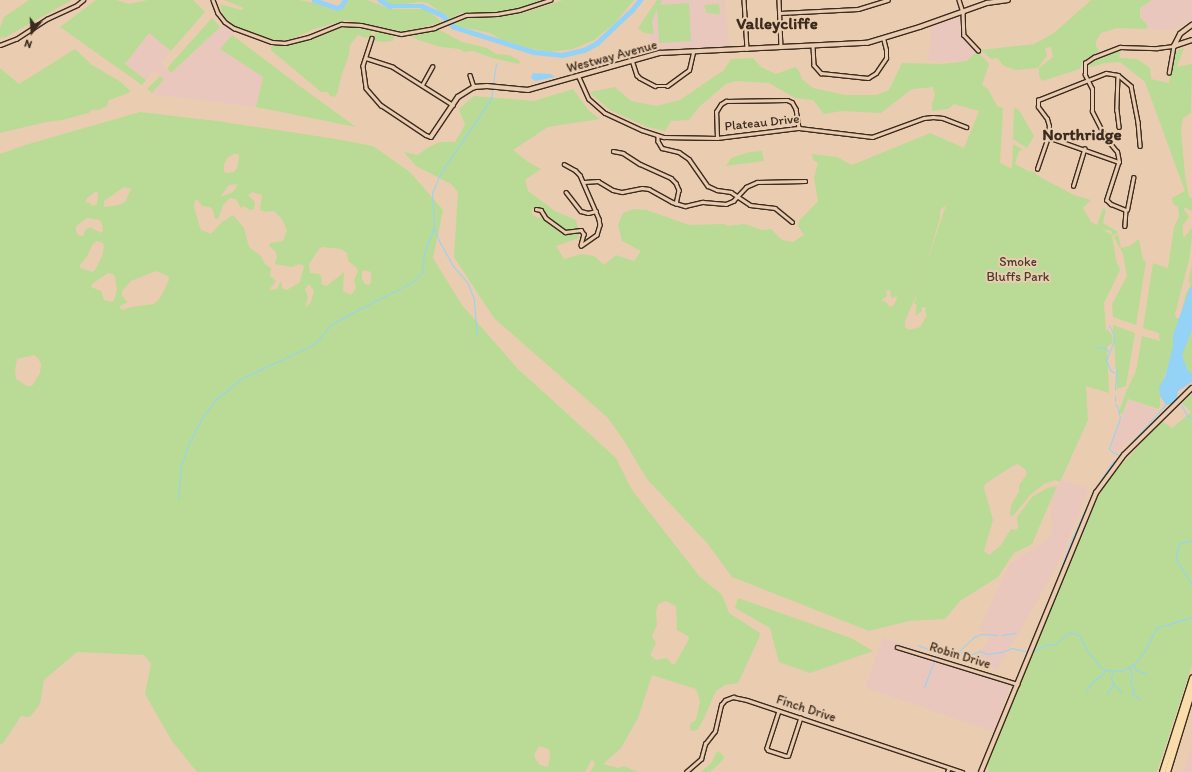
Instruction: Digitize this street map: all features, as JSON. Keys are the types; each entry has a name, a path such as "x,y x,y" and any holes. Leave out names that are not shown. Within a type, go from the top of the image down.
{"highway":[{"path":"1162,772 1192,678"},
{"path":"1167,772 1192,690"}],"street":[{"path":"0,45 16,39 47,19 77,5 83,0"},
{"path":"213,0 218,13 230,26 249,35 285,44 309,37 343,24 362,24 401,34 422,31 470,14 497,14 519,10 550,0"},
{"path":"744,0 747,50"},
{"path":"779,0 781,48"},
{"path":"780,14 855,10 888,0"},
{"path":"959,0 963,12 964,35 978,50"},
{"name":"Westway Avenue","path":"474,87 487,86 528,90 579,77 632,60 660,53 747,50 863,43 883,38 987,3 1008,0"},
{"path":"1169,73 1174,46 1180,34 1192,25"},
{"path":"372,38 362,71 364,82 370,94 381,105 426,136 431,136 461,94 474,87 470,75"},
{"path":"813,46 814,65 821,73 868,78 876,73 886,58 883,38"},
{"path":"1126,210 1108,201 1119,162 1116,150 1105,136 1092,110 1092,89 1084,71 1085,63 1088,60 1120,47 1157,48 1174,46 1192,40"},
{"path":"632,60 637,75 640,78 655,86 667,86 689,70 693,52"},
{"path":"366,58 393,67 453,105"},
{"path":"422,85 432,67"},
{"path":"1037,169 1048,137 1049,124 1038,107 1038,100 1106,73 1118,75 1128,82 1132,88 1138,122 1140,146"},
{"path":"1118,75 1117,110 1119,127"},
{"name":"Plateau Drive","path":"579,77 589,99 599,109 626,124 658,136 679,138 717,138 799,128 867,137 882,135 928,117 943,118 966,126"},
{"path":"717,138 716,112 721,104 726,101 787,100 792,102 796,109 799,128"},
{"path":"658,136 658,141 662,148 679,152 689,159 708,186 717,190 731,192 750,205 775,208 792,222"},
{"path":"1048,137 1119,162"},
{"path":"1072,186 1084,149"},
{"path":"613,151 623,153 637,162 671,178 676,183 679,190 676,204"},
{"path":"536,209 541,210 546,218 565,232 581,230 584,234 581,246 597,235 600,225 584,182 575,170 564,164"},
{"path":"1125,226 1126,210 1133,178"},
{"path":"584,182 598,181 614,190 622,192 642,188 649,189 676,204 690,205 708,202 726,204 746,187 757,182 805,181"},
{"path":"566,192 570,195 581,211 588,213 596,211"},
{"path":"981,772 1096,493 1124,455 1192,388"},
{"name":"Robin Drive","path":"897,647 1017,684"},
{"name":"Finch Drive","path":"686,772 702,757 705,744 716,729 719,709 725,700 736,697 962,772"},
{"path":"779,711 767,748 768,750 786,756 788,756 800,718"},
{"path":"947,772 949,768"}],"shaded area":[{"path":"662,0 725,0 729,46 653,51 648,30 642,20"},
{"path":"1146,0 1192,0 1192,20 1174,30 1147,29 1138,7"},
{"path":"959,18 965,39 977,51 968,61 928,61 931,25"},
{"path":"225,22 235,31 220,49 263,77 256,107 150,94 164,79 153,71 146,80 125,64 149,32 171,51 161,63 171,73"},
{"path":"1129,400 1159,411 1117,453 1112,451 1111,445"},
{"path":"1061,479 1089,489 1057,567 997,670 973,664 990,636 978,631 1010,564 1049,538 1052,533 1050,501"},
{"path":"883,637 1012,681 994,732 865,688"},
{"path":"1192,745 1192,772 1183,772"}],"green space":[{"path":"29,0 72,0 6,37 0,38 0,28 4,17"},
{"path":"96,0 116,0 129,4 148,0 193,0 205,12 171,51 149,33 125,64 146,80 142,85 60,27"},
{"path":"224,0 299,0 319,4 336,11 343,8 349,0 367,0 391,9 423,9 430,12 442,22 405,32 346,20 314,29 294,38 279,41 247,32 234,26 223,15 220,4 241,10 244,8"},
{"path":"384,0 543,0 518,9 498,13 461,13 450,19 428,3 420,2 397,5 390,4"},
{"path":"563,0 634,0 615,23 594,40 573,49 549,52 532,49 502,40 490,33 456,26 453,23 460,18 523,13"},
{"path":"657,0 662,0 660,5 689,3 691,41 659,43 657,8 652,22 654,34 644,33 638,28"},
{"path":"1091,0 1152,0 1140,8 1140,17 1148,26 1146,29 1117,28 1101,33 1096,41 1096,46 1099,51 1083,61 1080,69 1042,81 1039,76 1039,68 1053,57 1051,47 1045,48 1047,55 1038,68 1016,70 1004,66 997,58 991,59 981,50 1034,44 1054,33"},
{"path":"719,4 720,14 707,13 704,5"},
{"path":"212,18 220,27 171,73 167,68"},
{"path":"342,25 368,28 371,30 371,36 366,38 358,35 350,45 349,55 337,94 334,97 330,96 328,92 321,92 271,50 271,46 286,45 314,38 330,32"},
{"path":"438,29 462,42 487,48 496,54 509,55 520,61 519,64 493,58 473,51 464,52 460,49 441,47 418,40 411,36"},
{"path":"380,31 394,37 393,41 375,41 373,38 374,34"},
{"path":"232,35 356,127 256,107 263,77 220,49"},
{"path":"1184,48 1177,67 1192,64 1191,113 1183,118 1181,131 1185,175 1189,197 1192,198 1192,211 1184,207 1189,217 1183,225 1183,236 1185,237 1192,227 1192,238 1189,260 1175,314 1176,318 1180,318 1186,293 1190,287 1189,278 1192,264 1192,315 1178,325 1173,335 1173,350 1160,390 1161,392 1176,399 1171,404 1166,405 1160,396 1160,407 1158,409 1128,399 1123,413 1118,414 1136,371 1142,336 1161,341 1159,338 1159,333 1143,328 1153,263 1168,268 1174,227 1179,217 1178,207 1173,204 1172,198 1185,191 1145,82 1120,62 1105,63 1087,68 1095,59 1121,49 1119,58 1137,59 1150,68 1151,79 1169,83 1174,51"},
{"path":"75,49 92,65 121,82 131,92 109,100 107,106 99,110 91,110 89,113 62,120 46,122 0,133 0,68 19,84"},
{"name":"Smoke Bluffs Park","path":"977,51 989,64 982,85 988,89 997,106 1003,108 1000,163 1012,169 1013,144 1023,150 1019,151 1015,164 1028,171 1034,172 1038,176 1074,195 1091,200 1083,208 1091,222 1097,225 1103,208 1106,210 1103,223 1118,232 1113,236 1111,231 1102,229 1112,235 1116,260 1120,270 1104,303 1106,332 1107,329 1113,336 1112,343 1107,347 1109,393 1086,386 1088,420 1060,482 1055,480 1044,484 1030,495 1013,516 1010,515 1011,505 1019,491 1019,485 1027,474 1025,469 1018,464 985,484 984,488 993,520 984,551 989,555 1001,545 1011,529 1016,530 1018,528 1017,517 1032,497 1047,488 1057,486 1032,544 1014,553 998,577 960,601 945,619 909,621 869,631 732,577 707,543 647,479 623,439 607,417 494,318 454,257 458,192 451,184 416,166 404,152 418,155 427,148 440,142 455,142 465,125 459,109 474,96 534,101 573,89 589,111 600,119 548,127 513,150 528,162 541,169 525,180 528,191 555,211 576,220 578,228 572,231 564,231 546,216 541,207 533,208 531,212 538,218 543,216 564,234 571,234 579,231 579,238 556,246 564,259 582,254 594,256 604,265 616,255 634,261 641,251 622,241 618,225 623,213 634,209 647,210 689,225 724,224 728,226 745,224 762,230 771,229 782,240 793,242 804,235 798,226 799,221 818,201 814,178 818,163 813,160 812,154 837,157 852,165 930,133 964,148 979,111 954,104 948,109 932,111 932,103 935,96 933,87 912,89 881,113 842,111 824,114 813,100 795,98 769,83 736,81 726,84 699,107 689,120 671,121 665,131 647,127 610,110 589,92 615,87 631,101 656,106 680,100 724,70 731,59 753,58 761,67 776,74 795,67 798,69 802,79 813,88 845,95 876,95 889,90 902,63 941,64 967,61","holes":["946,205 925,268 940,218 940,210","890,290 891,297 896,296 897,298 894,305 890,307 886,302 881,300 887,296 886,291","917,293 914,304 917,305 915,316 922,311 922,307 926,308 925,312 927,315 920,327 909,330 905,327 905,321"]},
{"path":"160,76 164,79 152,93 147,89"},
{"path":"1014,108 1019,110 1034,136 1027,148 1013,139"},
{"path":"140,112 217,121 373,146 410,172 443,210 433,258 462,305 518,369 616,458 632,490 700,577 722,595 729,613 760,633 738,683 725,685 716,691 698,729 694,731 690,730 690,726 691,723 696,720 700,701 696,689 652,675 638,718 621,748 603,764 618,768 624,766 638,772 590,772 595,764 592,759 585,772 197,772 172,741 145,694 151,664 144,655 77,652 44,680 40,704 30,717 21,716 4,742 0,745 0,154 25,145","holes":["234,154 238,154 238,166 234,172 226,173 224,171 224,164 227,158","238,184 233,192 220,197 229,185","124,187 131,189 125,202 119,205 104,207 104,201","96,191 98,193 97,204 92,206 89,202 85,204 87,198","252,192 262,195 260,210 265,212 274,211 282,219 287,230 283,241 270,243 269,246 276,252 277,257 275,264 292,267 299,264 304,266 300,282 287,290 282,288 281,281 277,289 269,290 276,281 270,276 271,268 265,264 261,256 249,247 244,228 233,215 222,222 211,234 201,230 194,207 197,199 202,206 210,207 213,210 215,219 218,219 223,205 230,198 236,199 241,208 244,206 249,210 254,209 255,202 248,195","87,218 100,220 103,231 101,233 90,227 85,230 83,236 78,235 76,226","97,241 103,243 104,247 102,256 93,272 80,268 80,265 86,258 93,244","323,247 341,249 347,253 348,261 356,267 358,271 354,280 356,288 351,295 343,291 344,272 327,286 321,284 322,280 320,274 310,273 309,264 319,249","364,270 371,272 371,283 369,285 365,284 362,279 362,272","156,271 168,276 169,280 160,298 154,304 131,307 123,310 120,306 128,302 122,296 122,291 131,281","108,273 113,274 115,277 117,290 114,300 112,302 104,300 101,291 91,287 92,284","309,284 314,291 311,302 305,308 308,297 305,289","34,355 38,358 41,364 40,373 32,386 27,386 16,379 15,370 17,359","666,601 676,606 677,630 688,636 689,639 675,664 672,664 667,658 656,660 650,655 656,643 652,636 657,625 656,612 658,604","539,746 549,749 550,755 548,767 540,765 534,755"]},
{"path":"762,151 764,161 726,166 731,158 749,152"},
{"path":"1118,234 1121,248 1130,246 1139,239 1143,260 1146,261 1136,325 1113,317 1112,304 1127,276 1123,254 1114,237"},
{"path":"1192,319 1192,374 1187,371 1180,355"},
{"path":"1113,325 1135,333 1126,386 1117,389"},
{"path":"1192,394 1192,665 1157,772 988,772 988,761 1089,514 1110,477 1162,421 1172,428 1191,412 1182,403"},
{"path":"738,598 851,638 873,651 810,673 779,662 770,628 735,608"},
{"path":"719,751 724,757 722,761 710,772 701,772 712,762 716,753"}],"water":[{"path":"533,73 551,74 555,77 535,81 531,78"},
{"path":"1190,287 1192,287 1192,330 1182,355 1188,371 1192,373 1192,382 1178,391 1177,398 1171,404 1166,405 1160,396 1159,387 1165,377 1173,346 1173,335"}],"waterway":[{"path":"314,0 337,8 341,6 345,0"},
{"path":"380,0 390,6 422,6 442,15 454,27 534,52 562,55 584,50 597,43 632,10 640,0"},
{"path":"477,336 474,299 467,282 453,266 440,243 434,227 432,193 441,172 491,99 496,63"},
{"path":"178,499 181,466 188,445 202,418 215,400 242,378 313,345 332,324 411,283 422,272 424,254 434,227"},
{"path":"1109,325 1114,335 1113,343 1106,360 1111,371 1116,373 1115,390"},
{"path":"1095,347 1106,348 1108,351"},
{"path":"1115,396 1115,401"},
{"path":"1115,404 1118,408 1120,418 1109,448 1112,452 1119,455"},
{"path":"1118,457 1166,404"},
{"path":"1181,404 1187,416 1192,418"},
{"path":"1052,592 1071,541 1093,492 1114,460"},
{"path":"1192,540 1180,543 1176,552 1177,561 1192,584"},
{"path":"1032,652 1045,645 1056,644 1068,633 1074,633 1079,635 1088,652 1100,667 1107,670 1121,671 1133,665 1144,652 1156,628 1192,617"},
{"path":"1001,635 1015,633"},
{"path":"959,651 974,637 981,634 997,635"},
{"path":"917,645 950,657 958,652 972,654 980,651 987,654 1001,652 1012,648 1028,652"},
{"path":"936,657 939,653"},
{"path":"924,687 934,661"},
{"path":"1133,664 1136,670 1146,674"},
{"path":"1129,667 1132,677 1130,682 1133,689 1132,694 1140,699"},
{"path":"1086,691 1094,680 1102,675 1105,670"},
{"path":"1107,694 1113,684 1111,678 1113,671"},
{"path":"1113,683 1122,693"}],"district":[{"name":"Valleycliffe","path":"777,24"},
{"name":"Northridge","path":"1082,135"}]}
